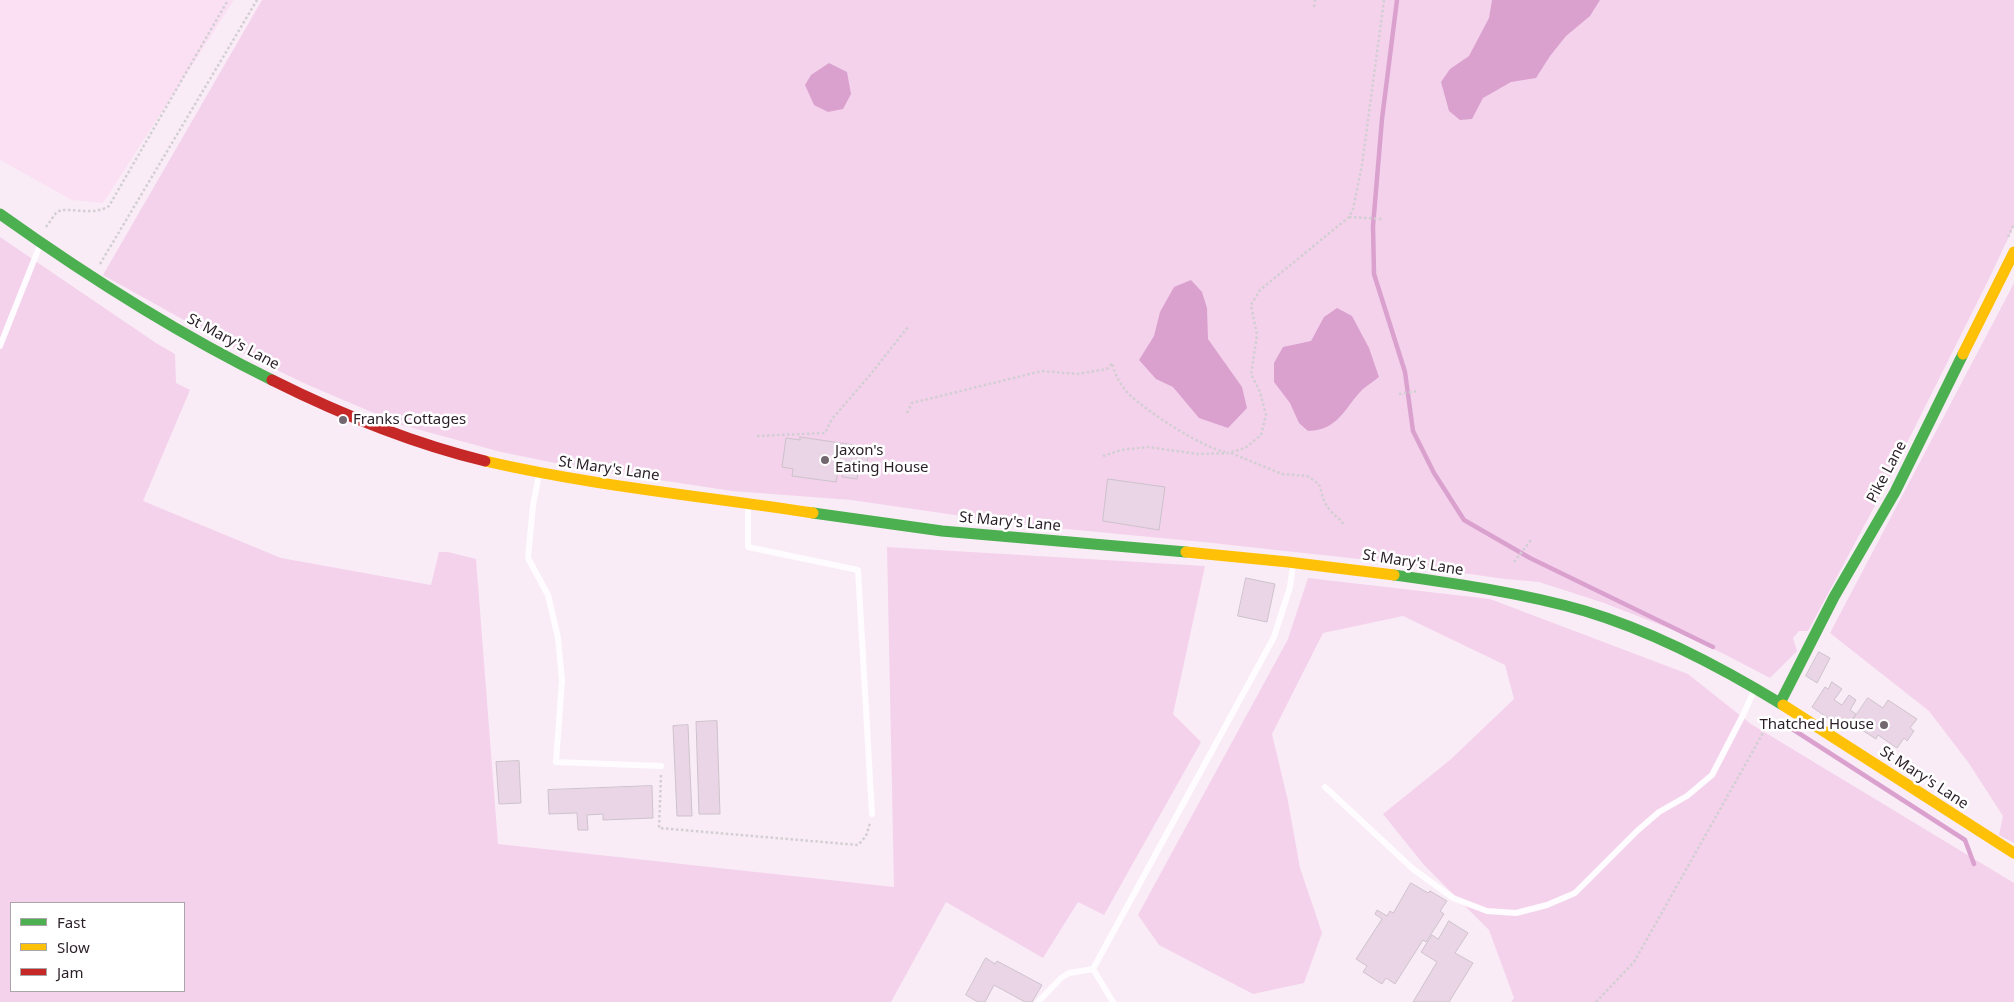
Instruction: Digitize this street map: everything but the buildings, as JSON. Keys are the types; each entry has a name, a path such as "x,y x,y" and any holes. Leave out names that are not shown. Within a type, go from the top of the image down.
{"main road":[{"name":"St Mary's Lane","path":"0,214 91,278 257,373 318,403 398,434 498,465 580,481 967,534 1368,571 1536,599 1600,616 1664,640 1780,702 2014,853"},
{"name":"Pike Lane","path":"1780,702 1834,597 1895,492 2014,252"}],"lane":[{"path":"0,346 39,242"},
{"path":"540,474 533,505 528,558 548,595 558,638 562,680 556,762 661,766"},
{"path":"748,503 748,546 858,570 872,814"},
{"path":"1094,969 1274,637 1290,587 1293,563"},
{"path":"1325,786 1413,869 1453,898 1487,912 1516,913 1547,905 1575,893 1637,831 1660,812 1687,796 1712,775 1755,688"},
{"path":"1038,1002 1060,978 1069,973 1094,969"},
{"path":"1094,969 1113,1002"}],"path":[{"path":"39,242 51,219 61,210 96,211 103,210 109,206 228,0"},
{"path":"91,278 257,0"},
{"path":"1314,7 1315,0"},
{"path":"1102,456 1121,450 1148,447 1198,454 1229,453 1246,448 1261,435 1266,414 1260,392 1252,374 1256,335 1251,305 1260,290 1349,217 1353,209 1362,166 1384,0"},
{"path":"1349,217 1383,218"},
{"path":"757,436 825,433 832,419 908,327"},
{"path":"907,413 912,403 1042,371 1077,374 1107,369 1112,362 1115,375 1130,396 1175,428 1220,451 1282,474 1307,476 1319,484 1324,502 1330,512 1341,519 1344,525"},
{"path":"1399,394 1418,391"},
{"path":"1514,562 1531,540"},
{"path":"1596,1002 1634,962 1780,702"},
{"path":"661,766 659,828 858,844 866,836 872,814"}],"shaded area":[{"path":"0,0 234,0 103,203 72,200 0,160"},
{"path":"262,0 2014,0 2014,226 1886,485 1808,631 1799,631 1793,638 1797,651 1770,678 1671,629 1604,603 1539,582 1377,561 1024,525 851,500 732,491 580,468 501,452 402,425 308,385 252,358 103,275"},
{"path":"1492,0 1600,0 1590,16 1566,36 1536,78 1511,82 1483,98 1472,119 1460,120 1449,111 1441,82 1450,69 1469,56 1489,18"},
{"path":"829,63 847,72 851,94 843,109 828,112 814,105 805,85 811,75"},
{"path":"0,237 175,354 176,383 190,390 143,501 281,558 431,585 439,552 448,552 476,559 498,844 894,887 887,547 1205,566 1173,714 1201,742 1104,915 1078,902 1043,958 946,902 891,1002 0,1002"},
{"path":"1191,280 1202,292 1207,308 1208,339 1242,387 1247,408 1228,428 1199,418 1173,387 1156,379 1139,360 1154,336 1160,312 1174,287"},
{"path":"2014,283 2014,843 1999,835 2003,816 1968,762 1929,711 1830,633"},
{"path":"1337,308 1352,316 1369,348 1379,377 1356,396 1334,422 1327,427 1308,431 1299,423 1290,403 1274,382 1274,363 1283,347 1311,341 1324,317"},
{"path":"1308,578 1490,599 1688,674 1751,724 2014,883 2014,1002 1511,1002 1514,998 1489,930 1424,865 1383,814 1450,760 1514,699 1505,665 1403,616 1323,633 1272,734 1288,801 1300,868 1322,933 1304,983 1253,994 1159,945 1138,915 1288,639"}],"waterway":[{"path":"1397,0 1382,119 1373,226 1374,274 1405,372 1413,431 1434,473 1464,520 1530,558 1713,647"},
{"path":"1786,725 1965,840 1974,864"}],"traffic: fast":[{"path":"0,214 133,303 201,343 272,380"},
{"path":"1780,703 1834,597 1895,492 1963,354"},
{"path":"813,513 942,531 1186,552"},
{"path":"1394,575 1514,594 1585,611 1662,640 1712,664 1783,705"}],"traffic: slow":[{"path":"1963,354 2014,252"},
{"path":"485,461 607,484 813,513"},
{"path":"1186,552 1394,575"},
{"path":"1783,705 2014,853"}],"traffic: jam":[{"path":"272,380 376,426 430,446 485,461"}],"place":[{"name":"Franks Cottages","path":"343,420"},
{"name":"Jaxon's Eating House","path":"825,460"},
{"name":"Thatched House","path":"1884,725"}]}
